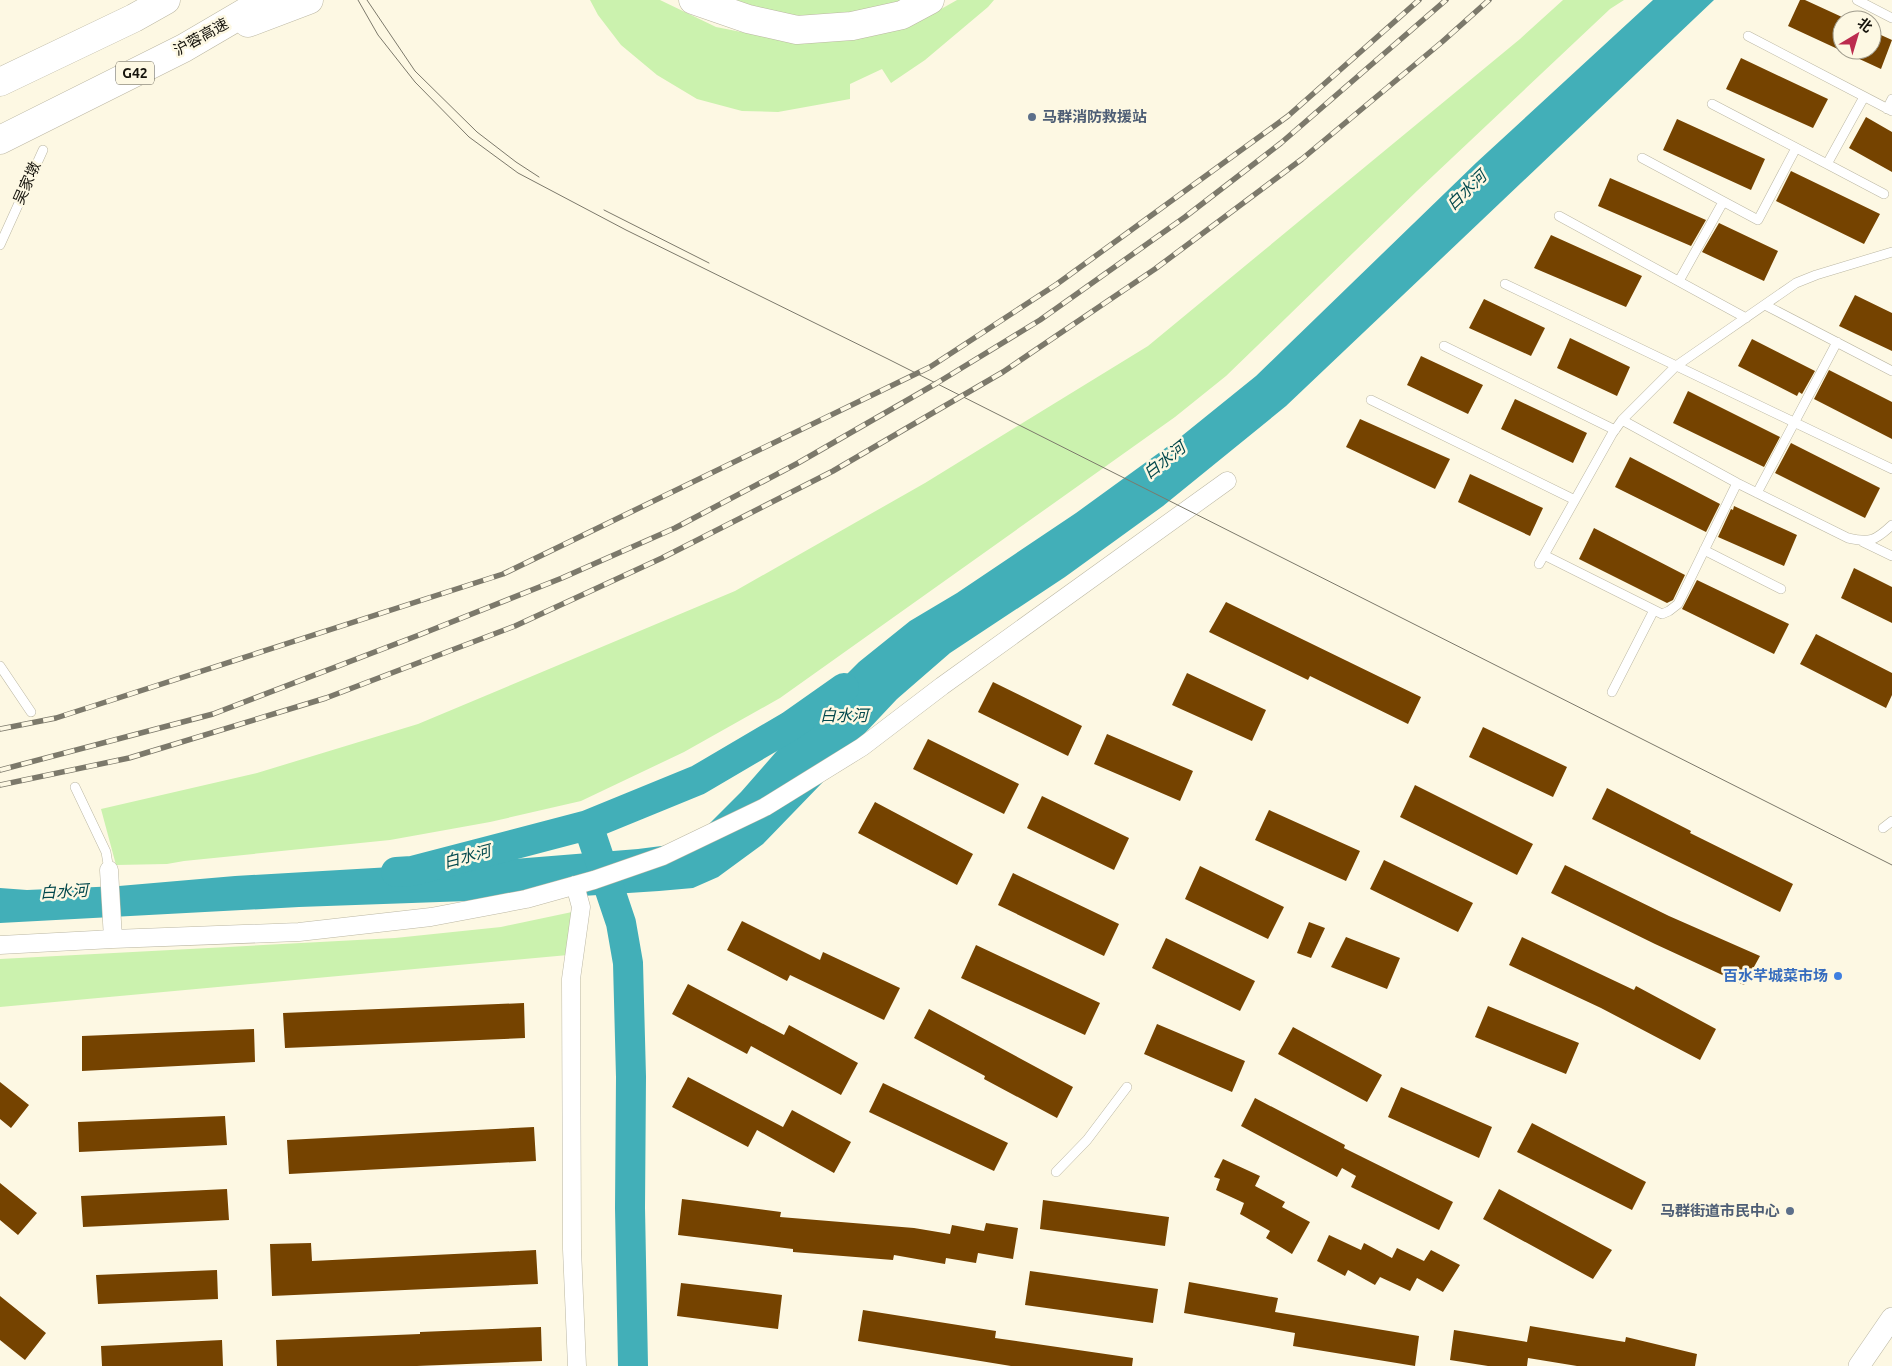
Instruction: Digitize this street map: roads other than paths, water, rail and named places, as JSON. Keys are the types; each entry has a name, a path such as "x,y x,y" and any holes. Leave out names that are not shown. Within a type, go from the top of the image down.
{"highway":[{"path":"0,82 134,18 166,0"},
{"name":"沪蓉高速","path":"0,140 184,48 266,0"},
{"path":"184,48 309,0"},
{"path":"693,0 748,19 797,30 852,26 902,15 930,0"}],"street":[{"path":"0,945 113,935 299,932 412,919 526,900 594,880 662,856 765,807 862,747 942,686 1226,481"},
{"path":"109,870 113,935"},
{"path":"575,885 581,907 571,979 572,1249 577,1366"},
{"path":"1859,1366 1892,1318"}],"lane":[{"path":"1857,0 1892,18"},
{"path":"1748,36 1890,110 1892,99"},
{"path":"1827,164 1864,97"},
{"path":"1712,104 1884,194"},
{"path":"1642,158 1758,220 1796,148"},
{"name":"吴家墩","path":"0,244 43,150"},
{"path":"1679,281 1724,202"},
{"path":"1559,216 1746,318"},
{"path":"1737,483 1678,604 1662,614 1541,560 1615,430 1622,420 1676,366 1796,284 1816,275 1892,252"},
{"path":"1505,284 1892,469"},
{"path":"1765,305 1892,371"},
{"path":"1757,493 1837,342"},
{"path":"1444,346 1615,430"},
{"path":"1370,400 1574,500"},
{"path":"1622,420 1737,483 1848,538 1863,542 1892,556"},
{"path":"1863,542 1879,537 1892,525"},
{"path":"1704,550 1781,590"},
{"path":"1612,692 1654,610"},
{"path":"0,666 31,712"},
{"path":"75,787 106,852 109,870"},
{"path":"1883,828 1892,821"},
{"path":"1056,1172 1087,1140 1127,1086"}],"water":[{"name":"白水河","path":"1653,0 1714,0 1286,406 1163,506 1065,577 950,653 897,699 849,750 822,783 763,844 718,877 693,888 552,898 299,907 0,923 0,888 27,890 119,886 235,876 477,862 638,849 677,844 704,829 741,792 825,696 859,662 910,621 957,593 1076,513 1178,439 1256,376 1477,162"}],"waterway":[{"name":"白水河","path":"396,872 412,871 588,825 698,780 790,726 844,688"},
{"path":"588,825 621,923 628,963 631,1077 630,1208 633,1366"}],"tram line":[{"path":"358,0 378,35 415,82 469,137 518,173 626,230 888,359 1892,865"},
{"path":"367,0 415,71 477,132 539,177"},
{"path":"604,210 709,263"}],"railway":[{"path":"0,729 56,718 503,574 930,367 1057,284 1288,116 1419,0"},
{"path":"0,770 213,714 419,635 562,578 675,528 798,463 937,383 1040,320 1185,217 1281,143 1446,0"},
{"path":"0,785 129,758 326,698 515,626 662,558 833,471 1003,372 1155,269 1302,159 1442,42 1489,0"}],"place":[{"name":"马群消防救援站","path":"1032,117"},
{"name":"百水芊城菜市场","path":"1838,976"},
{"name":"马群街道市民中心","path":"1790,1211"}]}
